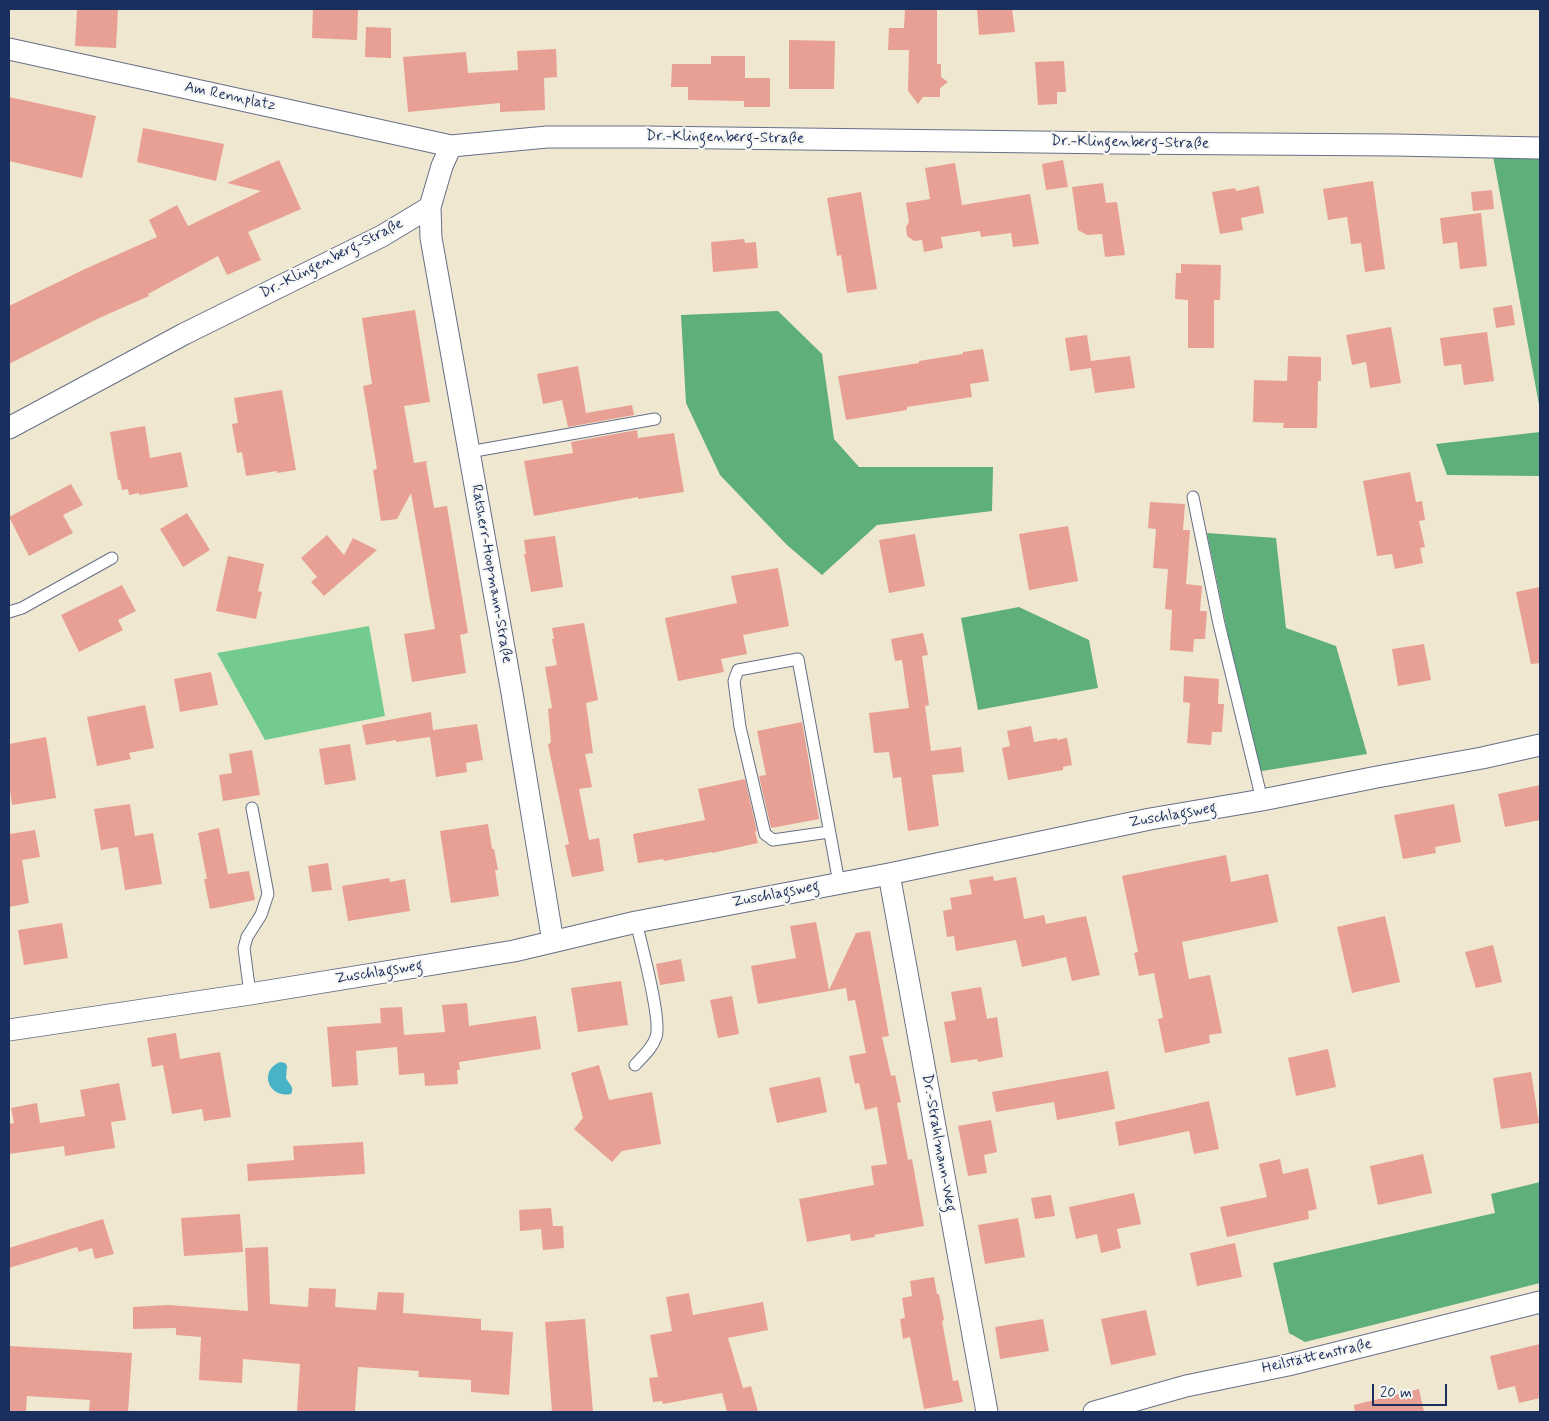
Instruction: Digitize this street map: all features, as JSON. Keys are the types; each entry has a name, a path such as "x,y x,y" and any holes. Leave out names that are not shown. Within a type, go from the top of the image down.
{"street":[{"name":"Am Rennplatz","path":"9,49 450,146"},
{"name":"Dr.-Klingenberg-Straße","path":"450,146 547,137 645,137 1116,143 1395,144 1540,148"},
{"path":"430,207 450,146"},
{"name":"Dr.-Klingenberg-Straße","path":"9,428 184,334 382,236 430,207"},
{"name":"Ratsherr-Hoopmann-Straße","path":"430,207 431,238 515,711 553,942"},
{"name":"Zuschlagsweg","path":"9,1030 250,994 514,951 636,922 889,874 1150,819 1262,800 1540,745"},
{"name":"Dr.-Strahlmann-Weg","path":"889,874 987,1412"},
{"name":"Heilstättenstraße","path":"1094,1412 1186,1386 1288,1365 1540,1302"}],"lane":[{"path":"469,452 655,419"},
{"path":"1194,497 1219,624 1262,800"},
{"path":"9,612 22,608 112,558"},
{"path":"829,832 773,840 765,834 740,727 734,681 738,670 798,659 839,883"},
{"path":"250,994 244,948 247,937 261,915 268,894 252,808"},
{"path":"635,1064 650,1050 657,1035 655,1010 636,922"}],"green space":[{"path":"1493,156 1540,157 1540,410"},
{"path":"778,311 822,354 834,439 859,467 993,467 992,511 877,525 822,575 787,545 720,475 686,403 681,315"},
{"path":"1540,432 1540,476 1447,475 1436,444"},
{"path":"1207,533 1276,538 1286,628 1336,646 1367,754 1256,772"},
{"path":"1019,607 1089,640 1098,688 978,710 961,618"},
{"path":"369,626 385,716 265,740 217,653"},
{"path":"1540,1182 1540,1283 1305,1342 1289,1333 1273,1263 1495,1213 1491,1194"}],"water":[{"path":"280,1062 285,1063 287,1066 286,1078 292,1087 291,1094 277,1092 269,1083 269,1072 273,1066"}],"building":[{"path":"77,9 118,9 116,48 75,46"},
{"path":"313,9 358,9 357,40 312,38"},
{"path":"905,9 937,9 937,64 941,64 941,77 948,82 940,88 940,97 923,97 918,104 908,91 909,50 888,50 889,28 904,28"},
{"path":"977,9 1012,9 1015,32 979,35"},
{"path":"366,27 391,28 391,58 365,57"},
{"path":"789,40 835,41 834,89 789,89"},
{"path":"556,49 557,77 544,78 545,110 500,112 500,103 408,112 403,57 466,52 468,73 518,70 517,51"},
{"path":"711,56 745,56 745,78 770,78 770,107 744,107 744,101 688,100 688,87 671,87 672,64 711,64"},
{"path":"1064,61 1066,92 1057,92 1057,104 1038,105 1035,62"},
{"path":"9,97 96,116 82,178 9,161"},
{"path":"143,128 224,144 216,181 137,162"},
{"path":"279,160 301,209 248,232 261,260 227,275 218,256 148,294 149,296 97,319 9,364 9,306 157,237 149,220 177,205 188,226 261,191 227,183"},
{"path":"1063,160 1068,187 1046,190 1042,164"},
{"path":"955,163 962,205 1030,194 1039,244 1013,247 1011,233 981,237 980,231 941,237 943,248 924,252 922,240 914,241 907,236 906,227 909,222 906,203 930,199 925,168"},
{"path":"1373,181 1385,269 1365,272 1361,243 1351,244 1347,217 1328,220 1323,189"},
{"path":"1103,183 1106,203 1117,202 1125,255 1105,257 1102,234 1087,235 1078,230 1072,187"},
{"path":"1259,186 1264,213 1241,218 1243,230 1220,234 1212,192 1235,188 1236,191"},
{"path":"1492,190 1494,209 1473,211 1471,192"},
{"path":"861,192 877,289 847,293 841,255 837,256 827,198"},
{"path":"1481,213 1487,266 1460,269 1457,242 1443,244 1440,218"},
{"path":"744,239 745,243 756,242 758,268 713,272 711,242"},
{"path":"1181,264 1221,265 1220,300 1214,300 1214,348 1188,348 1188,300 1175,299 1176,273 1181,273"},
{"path":"1512,305 1515,325 1496,328 1493,308"},
{"path":"415,310 430,402 404,406 414,463 428,461 426,463 434,508 447,506 468,633 460,635 466,673 412,682 404,634 435,629 411,493 397,519 381,521 373,470 377,469 363,386 372,384 362,318"},
{"path":"1391,327 1401,383 1370,388 1366,362 1352,365 1346,335"},
{"path":"1487,332 1494,381 1464,385 1461,364 1444,366 1440,338"},
{"path":"1087,335 1091,361 1130,356 1135,388 1095,393 1091,368 1070,371 1065,338"},
{"path":"983,349 989,381 970,384 972,397 907,407 907,410 846,420 838,376 919,363 919,361"},
{"path":"1288,356 1321,357 1321,381 1318,381 1317,428 1283,428 1284,423 1253,422 1254,380 1287,381"},
{"path":"578,366 586,413 632,405 634,415 568,427 562,400 543,404 537,374"},
{"path":"282,390 296,470 246,476 242,452 237,453 232,424 238,423 234,398"},
{"path":"145,426 150,458 181,452 188,487 139,495 139,493 129,495 128,489 122,490 120,480 118,480 110,432"},
{"path":"637,430 638,438 674,433 684,492 638,499 638,497 534,516 524,461 573,453 571,442"},
{"path":"1410,472 1416,502 1422,501 1425,520 1419,521 1425,547 1420,548 1423,563 1395,569 1392,554 1377,556 1363,481"},
{"path":"71,484 83,505 63,515 73,533 29,556 9,517"},
{"path":"1150,502 1185,504 1183,530 1190,530 1186,584 1202,586 1200,611 1207,611 1205,639 1194,639 1193,652 1170,650 1172,610 1165,609 1168,569 1153,568 1156,529 1148,528"},
{"path":"187,513 210,550 183,567 160,529"},
{"path":"1068,526 1078,581 1029,590 1019,534"},
{"path":"915,534 925,586 889,593 879,540"},
{"path":"327,535 344,555 353,538 377,550 324,596 311,582 317,577 301,558"},
{"path":"555,536 563,587 531,592 524,554 526,554 524,540"},
{"path":"228,556 264,564 258,591 262,592 256,619 216,611"},
{"path":"778,568 789,626 743,635 747,654 721,659 724,672 678,681 665,618 737,603 731,576"},
{"path":"122,585 136,611 118,620 123,630 79,652 61,615"},
{"path":"1540,587 1540,663 1531,664 1516,592"},
{"path":"584,623 598,700 586,703 593,753 585,754 592,787 579,789 589,840 599,838 604,871 572,877 565,845 569,844 548,745 551,742 548,709 552,708 545,667 557,665 552,628"},
{"path":"923,633 928,655 922,656 929,705 925,706 931,751 961,747 964,772 932,775 939,826 908,831 901,777 893,778 889,752 874,753 869,713 909,708 902,660 895,661 891,639"},
{"path":"1424,644 1431,680 1398,686 1392,649"},
{"path":"211,672 218,705 180,712 174,679"},
{"path":"1184,676 1219,679 1218,704 1224,704 1222,732 1212,732 1211,745 1187,743 1190,703 1183,702"},
{"path":"145,705 154,748 129,753 131,759 97,766 87,717"},
{"path":"431,712 433,730 477,724 483,760 466,763 467,772 436,777 430,737 366,745 362,725"},
{"path":"802,722 819,819 771,828 759,776 766,775 757,731"},
{"path":"1031,726 1034,742 1067,738 1072,765 1063,767 1063,770 1008,780 1002,748 1010,746 1007,731"},
{"path":"46,737 56,798 12,805 9,783 9,744"},
{"path":"350,744 356,780 325,785 319,749"},
{"path":"252,750 260,795 223,801 219,775 232,773 229,754"},
{"path":"745,779 758,843 664,861 663,859 638,863 633,834 705,820 698,789"},
{"path":"1540,785 1540,820 1505,827 1498,794"},
{"path":"130,804 135,836 153,833 162,884 125,890 118,847 101,850 94,809"},
{"path":"1454,804 1461,842 1435,847 1436,853 1403,859 1394,815"},
{"path":"488,824 498,870 495,870 499,896 451,903 440,831"},
{"path":"219,828 228,874 249,871 255,900 210,909 204,879 207,879 198,833"},
{"path":"35,830 40,857 22,860 29,903 9,907 9,834"},
{"path":"1226,855 1231,882 1268,874 1278,922 1182,942 1189,979 1210,975 1222,1033 1209,1035 1210,1043 1165,1053 1158,1019 1163,1018 1154,973 1139,976 1134,953 1138,952 1122,876"},
{"path":"328,863 332,890 312,892 308,866"},
{"path":"993,876 994,881 1016,877 1024,919 1044,915 1046,924 1086,916 1100,975 1072,981 1066,957 1022,967 1016,940 956,951 954,936 947,937 943,911 952,909 950,898 972,894 969,880"},
{"path":"389,878 390,882 405,879 410,911 348,921 342,886"},
{"path":"1385,916 1400,982 1352,993 1337,927"},
{"path":"816,922 829,990 856,933 870,931 889,1036 882,1037 891,1076 895,1075 901,1102 897,1103 908,1160 912,1159 924,1226 851,1241 850,1234 807,1242 799,1199 874,1185 871,1166 887,1164 877,1107 865,1110 859,1083 855,1084 849,1056 866,1053 855,1000 848,1001 846,988 758,1004 751,966 796,958 790,926"},
{"path":"62,923 68,958 24,965 18,930"},
{"path":"1493,945 1502,982 1476,988 1465,952"},
{"path":"681,959 685,981 660,985 656,964"},
{"path":"621,981 628,1025 578,1032 571,988"},
{"path":"981,987 987,1019 997,1017 1003,1057 978,1062 977,1059 951,1063 944,1022 956,1020 951,992"},
{"path":"732,996 739,1034 718,1038 710,1000"},
{"path":"467,1003 469,1026 536,1016 541,1049 459,1062 460,1070 457,1070 458,1084 425,1086 424,1073 399,1075 397,1047 356,1051 358,1085 332,1087 327,1027 381,1023 380,1008 402,1007 404,1035 445,1032 442,1005"},
{"path":"176,1033 180,1059 220,1052 231,1117 204,1121 202,1109 172,1114 163,1065 152,1067 147,1038"},
{"path":"1328,1049 1336,1087 1296,1096 1288,1058"},
{"path":"599,1065 609,1100 652,1092 661,1144 622,1151 612,1162 574,1129 583,1118 571,1073"},
{"path":"1108,1071 1115,1109 1057,1120 1054,1102 996,1112 992,1092"},
{"path":"1531,1072 1539,1123 1501,1129 1493,1078"},
{"path":"820,1077 827,1112 777,1123 769,1088"},
{"path":"119,1083 126,1120 111,1122 115,1148 65,1156 64,1146 9,1154 9,1124 14,1123 11,1108 37,1103 40,1123 85,1116 80,1090"},
{"path":"1209,1101 1219,1149 1194,1154 1189,1131 1119,1146 1115,1122"},
{"path":"991,1120 997,1152 984,1155 987,1173 968,1176 958,1126"},
{"path":"363,1142 365,1174 248,1181 247,1164 294,1160 293,1146"},
{"path":"1423,1154 1432,1193 1378,1205 1370,1166"},
{"path":"1280,1159 1283,1174 1308,1168 1317,1209 1308,1211 1309,1219 1227,1237 1220,1207 1267,1197 1259,1164"},
{"path":"1134,1193 1141,1224 1117,1229 1121,1248 1101,1253 1097,1234 1076,1239 1069,1207"},
{"path":"1051,1195 1055,1216 1035,1219 1031,1198"},
{"path":"551,1208 553,1226 563,1226 564,1248 543,1250 541,1229 520,1231 519,1210"},
{"path":"240,1214 243,1252 184,1256 181,1218"},
{"path":"1018,1218 1025,1257 985,1264 978,1225"},
{"path":"103,1219 114,1254 95,1259 92,1248 79,1252 77,1247 9,1268 9,1248"},
{"path":"1235,1243 1242,1277 1197,1286 1190,1253"},
{"path":"268,1247 270,1304 308,1307 309,1288 336,1289 335,1307 376,1310 378,1292 404,1293 403,1313 481,1319 481,1330 513,1332 509,1395 471,1392 471,1380 418,1377 419,1371 358,1367 355,1412 297,1412 300,1364 243,1359 242,1383 199,1380 201,1337 176,1335 176,1328 133,1329 133,1307 169,1305 248,1311 245,1248"},
{"path":"934,1277 944,1320 942,1321 953,1381 958,1380 963,1402 924,1409 910,1337 903,1339 900,1319 905,1318 902,1298 912,1296 910,1281"},
{"path":"689,1293 693,1315 763,1302 768,1330 728,1338 743,1388 751,1386 758,1412 727,1412 722,1393 663,1404 662,1401 653,1402 649,1378 658,1377 650,1335 672,1331 666,1297"},
{"path":"1146,1310 1156,1355 1111,1365 1101,1319"},
{"path":"585,1319 593,1412 552,1412 545,1322"},
{"path":"1043,1319 1049,1351 1000,1359 995,1327"},
{"path":"1540,1344 1540,1398 1519,1403 1515,1386 1498,1390 1490,1356"},
{"path":"9,1346 132,1353 128,1412 89,1411 90,1400 27,1396 26,1412 9,1412"},
{"path":"1419,1389 1424,1412 1355,1412 1354,1405"}]}
